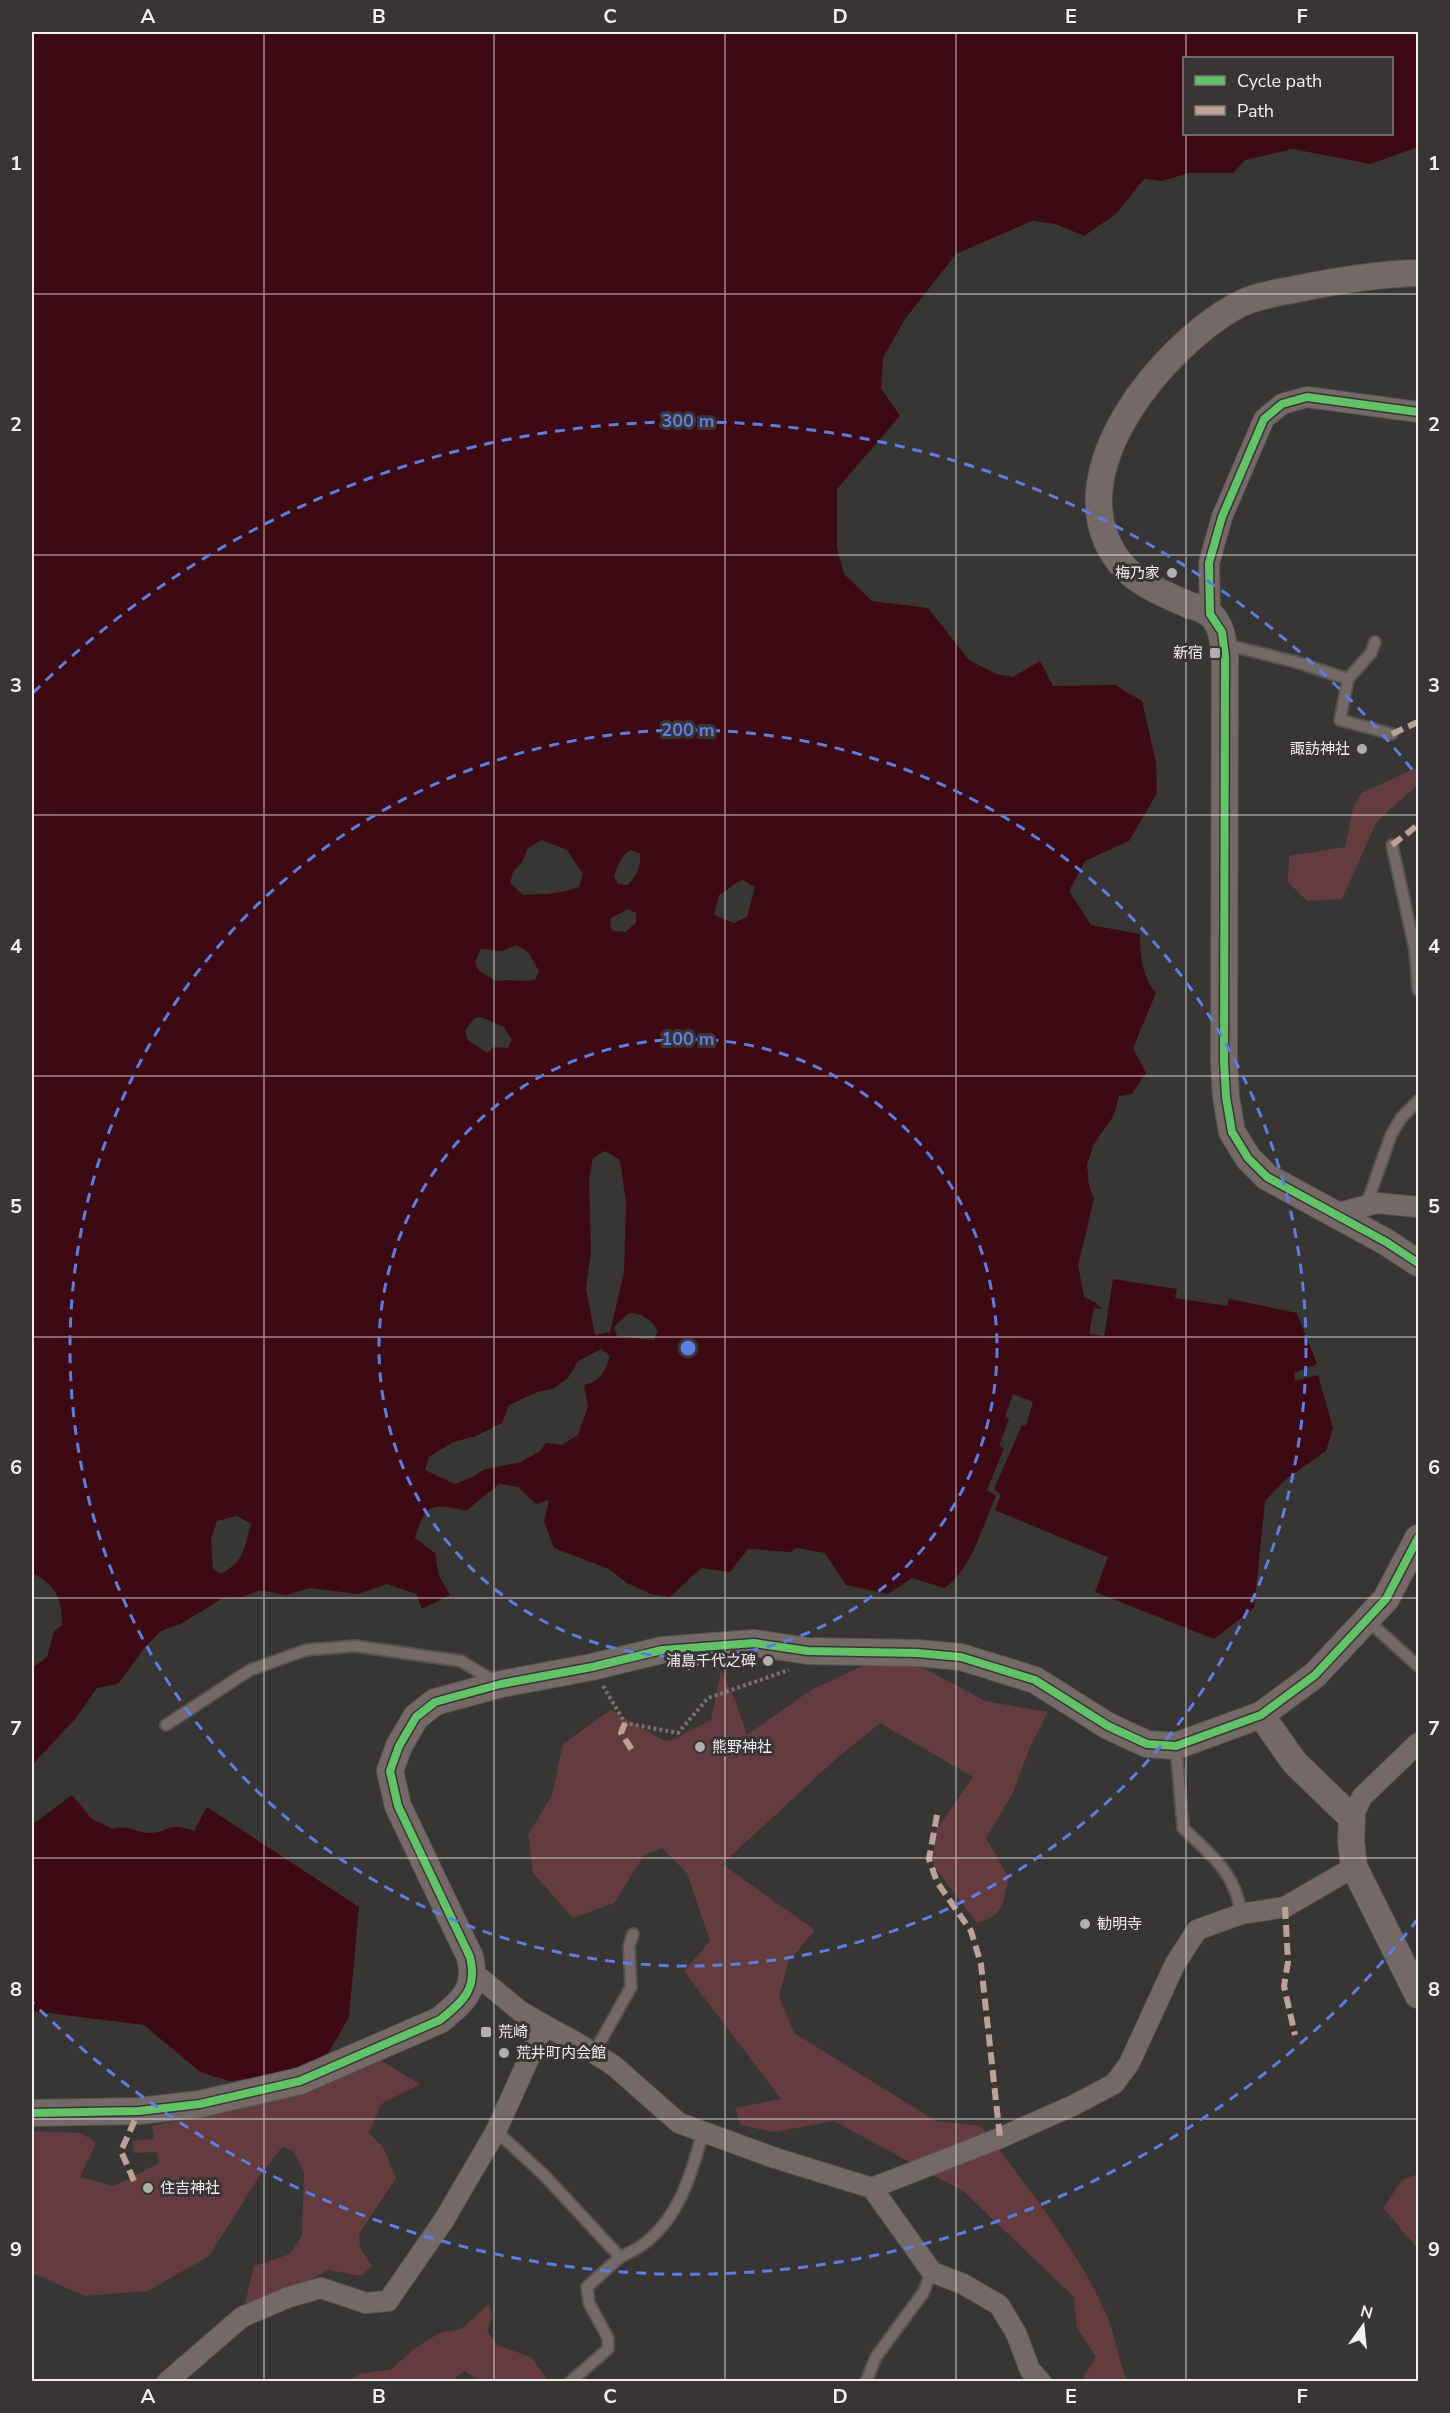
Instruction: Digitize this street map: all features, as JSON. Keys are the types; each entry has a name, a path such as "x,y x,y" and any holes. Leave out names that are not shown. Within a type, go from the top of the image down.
{"street":[{"path":"1210,614 1146,586 1115,556 1102,527 1098,496 1105,461 1124,421 1153,375 1192,338 1237,306 1272,294 1334,281 1419,273"},
{"path":"1419,412 1307,397 1282,404 1264,419 1222,517 1209,563 1210,614 1222,632 1224,644 1224,1062 1226,1097 1232,1132 1248,1158 1267,1177 1386,1242 1419,1263"},
{"path":"1335,1214 1377,1203 1419,1207"},
{"path":"32,2113 139,2111 200,2104 300,2081 440,2020 456,2007 470,1990 474,1973 470,1957 398,1806 390,1771 399,1746 416,1717 435,1702 662,1650 754,1643 808,1651 917,1653 961,1657 1035,1680 1108,1726 1147,1744 1176,1746 1261,1715 1315,1675 1386,1599 1419,1538"},
{"path":"1261,1715 1295,1763 1352,1818"},
{"path":"1419,1743 1362,1797 1352,1818 1351,1841 1354,1867 1419,1995"},
{"path":"872,2188 1000,2138 1074,2105 1114,2084 1130,2064 1175,1964 1197,1930 1241,1914 1285,1907 1354,1867"},
{"path":"474,1973 520,2011 613,2065 679,2123 775,2158 872,2188 933,2272 963,2284 999,2305 1016,2333 1030,2370 1041,2382"},
{"path":"167,2382 242,2317 290,2297 321,2288 366,2303 388,2301 444,2220 496,2132 544,2025"}],"lane":[{"path":"1375,642 1371,653 1348,679 1340,720 1392,734"},
{"path":"1224,644 1296,662 1348,679"},
{"path":"1392,845 1415,950 1419,990"},
{"path":"1366,1206 1391,1135 1401,1118 1419,1101"},
{"path":"1367,1620 1419,1666"},
{"path":"166,1725 250,1670 306,1650 354,1646 461,1661 489,1678 493,1687"},
{"path":"1176,1746 1183,1828 1224,1867 1239,1900 1241,1914"},
{"path":"594,2053 631,1987 629,1946 633,1934"},
{"path":"496,2132 544,2175 620,2257"},
{"path":"570,2382 609,2349 608,2338 589,2303 587,2287 620,2257 645,2243 672,2214 691,2177 703,2132"},
{"path":"866,2382 876,2357 923,2293 933,2272"}],"path":[{"path":"592,1667 625,1723 678,1733 708,1698 787,1672 808,1651"}],"shaded area":[{"path":"32,32 1418,32 1418,147 1370,164 1293,149 1245,160 1233,173 1189,173 1162,181 1144,179 1116,214 1084,236 1056,224 1032,221 956,254 905,319 883,358 881,388 900,416 837,489 837,548 844,574 872,601 928,608 969,660 996,674 1013,677 1040,661 1053,686 1115,685 1142,701 1156,763 1157,793 1129,841 1085,861 1069,891 1091,925 1140,934 1143,965 1151,987 1156,993 1133,1048 1146,1073 1132,1094 1119,1096 1114,1115 1094,1144 1087,1164 1089,1186 1094,1199 1078,1265 1084,1297 1102,1309 1094,1308 1089,1334 1104,1336 1113,1279 1177,1289 1175,1298 1227,1306 1229,1299 1297,1313 1317,1364 1294,1373 1295,1381 1318,1375 1333,1428 1326,1451 1286,1479 1265,1501 1254,1608 1214,1639 1095,1592 1108,1557 995,1510 1001,1495 994,1489 1022,1425 1026,1426 1033,1402 1013,1394 1005,1417 1009,1419 999,1446 1004,1448 987,1490 996,1496 969,1559 953,1581 944,1588 912,1578 888,1594 846,1585 825,1553 796,1548 791,1552 748,1549 730,1572 701,1568 670,1597 651,1594 627,1583 609,1569 554,1548 544,1521 549,1500 536,1504 518,1487 499,1484 466,1511 446,1507 432,1508 423,1517 419,1526 415,1538 435,1553 439,1576 450,1595 422,1609 416,1594 387,1584 358,1594 310,1588 286,1595 259,1590 243,1597 223,1598 182,1623 161,1631 146,1646 118,1684 97,1688 76,1718 32,1765 32,1668 47,1657 54,1631 62,1625 61,1607 56,1593 47,1582 32,1573","holes":["542,840 567,850 583,874 579,887 559,892 523,895 510,883 513,872 522,862 528,848","631,850 640,854 637,871 628,885 618,884 614,877 618,865 625,854","743,880 755,887 747,917 734,923 714,915 719,895","628,909 636,913 636,923 625,932 614,931 610,928 611,918","516,945 528,952 539,971 535,980 496,981 479,971 475,962 481,949 502,951","481,1017 504,1027 512,1040 508,1048 494,1047 487,1053 468,1040 465,1031 474,1018","629,1313 646,1318 658,1331 654,1340 617,1336 614,1327","601,1349 610,1356 602,1375 584,1385 588,1406 578,1435 562,1445 546,1443 540,1451 521,1462 483,1470 455,1484 425,1470 429,1457 453,1442 476,1436 502,1423 509,1405 540,1391 553,1389 568,1378 578,1361","237,1516 251,1524 239,1559 221,1574 213,1569 211,1539 217,1521"]},
{"path":"1418,767 1418,785 1377,821 1342,899 1307,901 1288,882 1289,856 1345,847 1353,808 1362,793"},
{"path":"862,1666 920,1666 985,1701 1048,1712 1029,1749 1013,1793 986,1838 1009,1878 998,1912 977,1923 933,1865 935,1832 973,1777 880,1723 836,1759 722,1864 815,1930 788,1962 779,1996 794,2033 936,2121 981,2126 1066,2241 1095,2290 1113,2332 1127,2381 1081,2381 1096,2357 1077,2328 1074,2297 963,2191 834,2121 774,2132 741,2125 735,2108 781,2099 684,1971 710,1941 687,1873 662,1848 644,1855 614,1903 573,1918 533,1873 528,1835 552,1795 563,1744 610,1710 665,1741 672,1740 711,1720 721,1671 735,1700 747,1735 811,1690"},
{"path":"72,1795 92,1819 113,1829 124,1828 146,1833 174,1827 194,1831 207,1807 359,1907 349,2017 325,2059 279,2075 229,2081 200,2072 144,2025 32,2011 32,1825"},
{"path":"378,2059 420,2084 381,2104 369,2133 383,2147 396,2178 359,2234 360,2248 372,2266 361,2276 328,2270 242,2317 254,2266 290,2254 302,2236 304,2172 293,2151 282,2147 258,2178 209,2256 148,2291 85,2296 32,2273 32,2131 81,2133 96,2143 80,2177 114,2186 159,2163 157,2152 134,2153 133,2141 154,2139 152,2126 293,2096"},
{"path":"1418,2174 1418,2249 1383,2208 1402,2180"},
{"path":"489,2304 492,2318 487,2331 497,2345 531,2357 549,2381 480,2381 464,2371 452,2381 349,2381 360,2374 392,2369 414,2349 439,2333 461,2329"}],"pier":[{"path":"605,1151 620,1160 626,1203 624,1272 610,1332 595,1335 586,1289 591,1251 589,1179 593,1158"}],"marked path":[{"path":"1392,734 1418,722"},
{"path":"1392,845 1418,825"},
{"path":"687,1668 721,1649"},
{"path":"625,1723 621,1733 634,1753"},
{"path":"937,1815 929,1859 937,1882 971,1931 981,1964 1000,2138"},
{"path":"1285,1907 1288,1962 1284,1986 1295,2035"},
{"path":"134,2181 121,2151 139,2111"}],"cycle path":[{"path":"1418,412 1307,397 1282,404 1264,419 1222,517 1209,563 1210,614 1222,632 1225,656 1224,1062 1226,1097 1232,1132 1248,1158 1267,1177 1386,1242 1418,1263"},
{"path":"32,2113 139,2111 200,2104 300,2081 440,2020 456,2007 470,1986 472,1978 470,1957 398,1806 390,1771 399,1746 416,1717 435,1702 501,1684 592,1667 662,1650 754,1643 808,1651 917,1653 961,1657 1035,1680 1108,1726 1147,1744 1176,1746 1261,1715 1315,1675 1386,1599 1418,1538"}],"place":[{"name":"梅乃家","path":"1172,573"},
{"name":"新宿","path":"1215,653"},
{"name":"諏訪神社","path":"1362,749"},
{"name":"浦島千代之碑","path":"768,1661"},
{"name":"熊野神社","path":"700,1747"},
{"name":"勧明寺","path":"1085,1924"},
{"name":"荒崎","path":"486,2032"},
{"name":"荒井町内会館","path":"504,2053"},
{"name":"住吉神社","path":"148,2188"}]}
